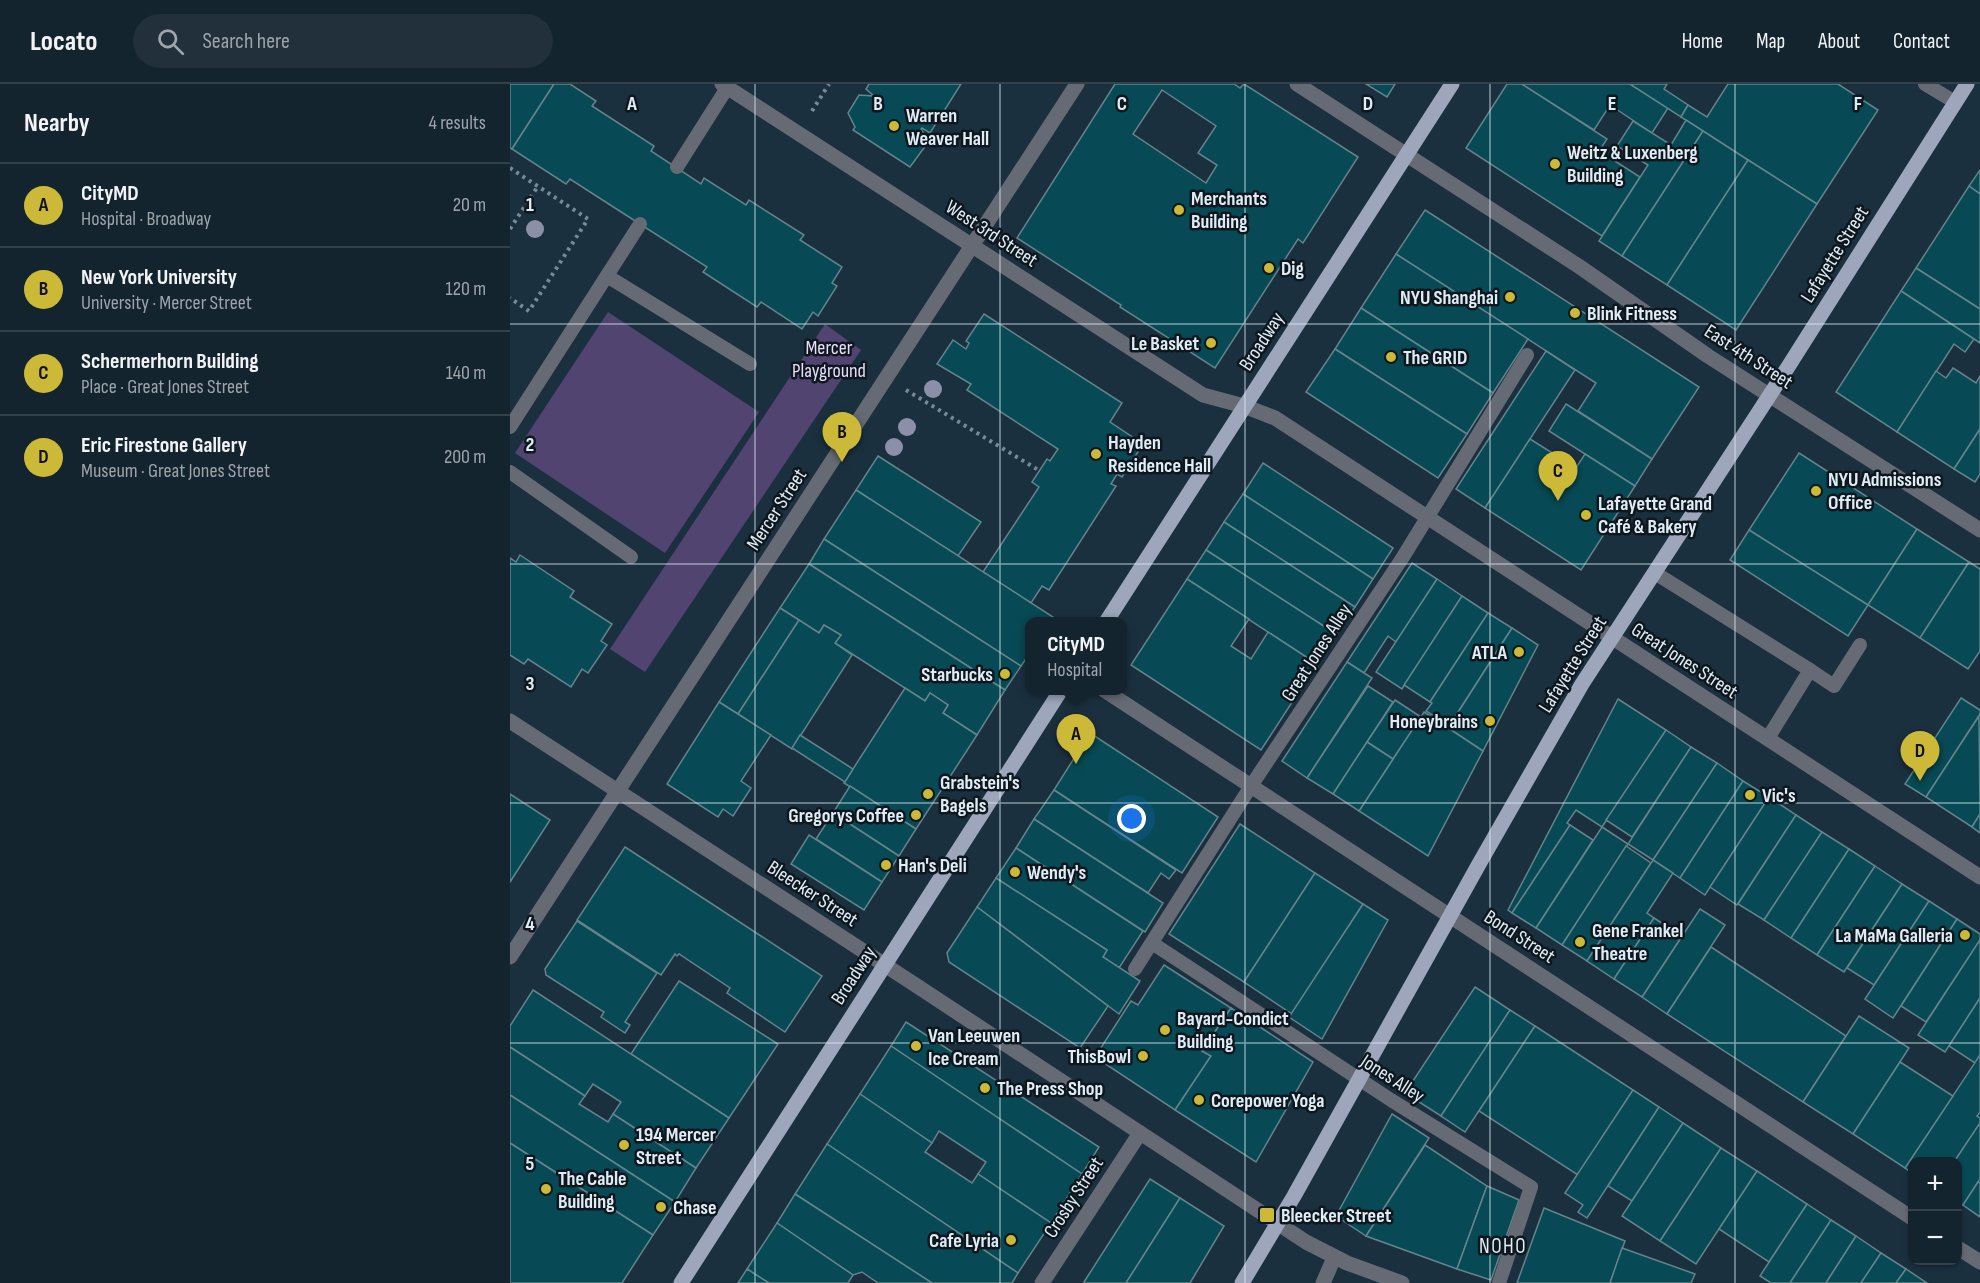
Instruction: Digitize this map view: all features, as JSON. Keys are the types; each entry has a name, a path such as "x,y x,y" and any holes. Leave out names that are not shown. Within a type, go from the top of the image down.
{"main road":[{"name":"Broadway","path":"1109,617 1452,84"},
{"name":"Lafayette Street","path":"1242,1283 1360,1079 1582,684 1770,395 1967,84"},
{"name":"Broadway","path":"681,1283 1058,695"}],"street":[{"name":"Mercer Street","path":"510,957 1077,84"},
{"name":"East 4th Street","path":"1297,84 1580,267 1708,356 1980,530"},
{"name":"West 3rd Street","path":"724,86 1203,395 1244,406"},
{"name":"Great Jones Street","path":"1244,406 1275,418 1980,877"},
{"name":"Bond Street","path":"1112,695 1908,1215"},
{"name":"Bleecker Street","path":"510,721 1278,1223 1334,1258 1402,1283"},
{"name":"Crosby Street","path":"1042,1283 1140,1133"},
{"path":"1962,1251 1980,1262"},
{"path":"1323,1283 1334,1258"}],"lane":[{"path":"1925,84 1955,102"},
{"path":"676,167 724,86"},
{"path":"510,427 640,224"},
{"path":"606,276 750,364"},
{"name":"Great Jones Alley","path":"1135,969 1251,786 1427,517 1527,355"},
{"path":"510,472 631,558"},
{"path":"1655,573 1834,686 1860,645"},
{"path":"1768,738 1810,670"},
{"name":"Jones Alley","path":"1152,943 1531,1187 1499,1283"}],"path":[{"path":"812,111 829,84"},
{"path":"510,168 588,219 529,311 510,298"},
{"path":"510,229 537,186"},
{"path":"906,390 1040,471"}],"green space":[{"path":"608,312 759,412 665,553 515,453"},
{"name":"Mercer Playground","path":"825,324 861,350 645,672 610,649"}],"building":[{"path":"510,84 554,84 512,149 510,148"},
{"path":"554,84 570,84 596,101 592,106 654,146 651,151 701,184 704,178 746,205 749,200 804,235 800,240 842,267 832,283 837,286 818,316 813,312 802,329 761,302 757,307 703,272 707,267 570,179 566,184 512,149"},
{"name":"Warren Weaver Hall","path":"869,84 961,84 930,133 921,129 929,141 910,167 853,130 855,127 848,113 859,95 874,96 866,89"},
{"name":"Merchants Building","path":"1115,84 1234,84 1240,88 1244,84 1358,157 1303,243 1298,239 1215,368 1017,238","holes":["1162,90 1216,126 1198,153 1217,165 1206,183 1133,134"]},
{"path":"1366,84 1395,84 1387,97"},
{"name":"Weitz & Luxenberg Building","path":"1507,84 1522,84 1607,139 1599,151 1640,177 1602,236 1466,148"},
{"path":"1522,84 1630,84 1668,108 1652,133 1610,105 1594,130"},
{"path":"1630,84 1667,84 1664,89 1688,105 1681,117"},
{"path":"1728,84 1838,84 1878,110 1817,204 1681,117 1688,105 1707,117"},
{"path":"1686,120 1703,131 1622,256 1599,241 1648,165 1617,146 1633,121 1671,145"},
{"path":"1703,131 1748,160 1667,285 1622,256"},
{"path":"1748,160 1817,204 1736,330 1667,285"},
{"path":"1980,170 1980,194 1969,186"},
{"path":"1969,186 1980,194 1980,309 1916,268"},
{"name":"NYU Shanghai","path":"1425,210 1699,387 1652,459 1578,411 1596,383 1396,254"},
{"path":"1396,254 1528,339 1493,393 1361,308"},
{"path":"1916,268 1980,309 1980,343 1901,291"},
{"path":"1901,291 1974,339 1965,352 1954,344 1897,432 1836,392"},
{"path":"1361,308 1493,393 1467,434 1335,349"},
{"name":"Hayden Residence Hall","path":"984,314 1122,403 1110,422 1143,444 1122,477 1117,474 1111,484 1116,486 1049,590 1042,586 1031,603 983,572 1039,487 1032,482 1047,459 1050,461 1058,449 967,390 971,384 937,364 953,340 966,349 969,343 966,341"},
{"path":"1335,349 1467,434 1438,478 1306,392"},
{"path":"1546,351 1575,370 1485,508 1456,489"},
{"path":"1953,368 1976,383 1980,376 1980,429 1954,469 1897,432 1936,371 1946,378"},
{"path":"1566,404 1652,459 1635,486 1549,431"},
{"path":"1980,429 1980,474 1975,482 1954,469"},
{"path":"1530,439 1576,468 1585,454 1635,486 1581,570 1485,508"},
{"name":"NYU Admissions Office","path":"1799,453 1917,529 1868,605 1749,530"},
{"path":"878,456 981,522 958,556 856,490"},
{"path":"1263,463 1393,548 1373,579 1243,494"},
{"path":"856,490 1053,617 1025,617 1025,660 1021,666 824,539"},
{"path":"1243,494 1373,579 1355,607 1224,522"},
{"path":"1224,522 1355,607 1336,634 1206,550"},
{"path":"1917,529 1969,562 1920,638 1868,605"},
{"path":"1749,530 1868,605 1848,636 1730,560"},
{"path":"824,539 1021,666 1005,690 809,564"},
{"path":"1206,550 1336,634 1317,664 1187,579"},
{"path":"520,555 574,591 570,597 612,624 601,641 607,645 588,673 582,669 571,687 528,659 524,664 510,655 510,558 516,562"},
{"path":"1969,562 1980,569 1980,651 1968,669 1920,638"},
{"path":"1412,563 1437,579 1396,642 1388,636 1364,673 1347,662"},
{"path":"809,564 1005,690 977,735 943,713 948,705 930,693 925,701 835,643 841,635 824,625 819,633 780,608"},
{"path":"1187,579 1249,619 1231,646 1251,659 1268,632 1317,664 1261,750 1131,665"},
{"path":"1437,579 1462,596 1402,689 1376,672"},
{"path":"1462,596 1488,613 1430,702 1404,685"},
{"path":"780,608 799,620 738,714 719,702"},
{"path":"1488,613 1512,628 1449,726 1426,711"},
{"path":"799,620 819,633 824,625 841,635 835,643 852,655 792,749 738,714"},
{"path":"1512,628 1538,645 1483,751 1448,728"},
{"path":"1347,662 1372,678 1307,778 1282,761"},
{"path":"1368,686 1393,702 1333,794 1307,778"},
{"path":"905,688 925,701 930,693 948,705 943,713 977,735 916,829 844,783"},
{"path":"1961,698 1980,710 1980,714 1926,797 1905,784"},
{"path":"1618,699 1666,730 1602,827 1576,810 1567,823 1570,825 1512,913 1508,910"},
{"path":"1395,700 1421,717 1393,759 1367,742"},
{"path":"719,702 771,735 741,781 751,788 733,816 723,809 718,817 667,784"},
{"path":"1424,712 1483,751 1428,856 1359,811"},
{"path":"1979,716 1980,814 1972,827 1926,797"},
{"path":"1666,730 1691,747 1632,837 1606,820"},
{"path":"1090,733 1218,817 1182,873 1054,790"},
{"path":"800,735 853,769 845,782 792,748"},
{"path":"1367,742 1393,759 1359,811 1333,794"},
{"path":"1691,747 1717,763 1653,860 1628,844"},
{"path":"1717,763 1743,781 1680,878 1653,860"},
{"path":"1743,781 1769,797 1705,895 1680,878"},
{"path":"850,786 916,829 899,856 833,813"},
{"path":"1054,790 1176,870 1169,879 1161,873 1148,893 1034,819"},
{"path":"510,794 550,820 510,882"},
{"path":"1769,797 1796,815 1737,905 1710,887"},
{"path":"833,813 899,856 882,882 816,839"},
{"path":"1980,814 1980,833 1972,827"},
{"path":"1796,815 1822,832 1764,920 1738,904"},
{"path":"1034,819 1163,903 1145,932 1016,848"},
{"path":"1240,824 1315,873 1244,982 1169,934"},
{"path":"1570,825 1593,840 1536,928 1512,913"},
{"path":"1602,827 1628,844 1562,945 1536,928"},
{"path":"1822,832 1849,849 1791,938 1764,920"},
{"path":"809,835 882,882 864,910 791,864"},
{"path":"1626,846 1651,863 1587,961 1562,945"},
{"path":"625,847 822,976 785,1032 727,993 730,988 679,954 677,956 675,954 661,975 577,920"},
{"path":"1016,848 1143,931 1119,968 1103,957 1107,950 996,878"},
{"path":"1849,849 1875,866 1817,955 1791,938"},
{"path":"1653,860 1673,873 1647,913 1654,918 1614,979 1587,961"},
{"path":"1875,866 1902,884 1844,972 1817,955"},
{"path":"1315,873 1363,904 1292,1014 1244,982"},
{"path":"996,878 1107,950 1103,957 1140,981 1119,1014 977,907"},
{"path":"1902,884 1929,901 1874,985 1847,968"},
{"path":"1929,901 1957,919 1893,1018 1865,999"},
{"path":"1363,904 1388,920 1322,1039 1289,1017"},
{"path":"977,907 1108,1006 1080,1048 949,962 947,953"},
{"path":"1700,909 1725,925 1667,1014 1642,997"},
{"path":"1654,918 1682,936 1642,997 1614,979"},
{"path":"1957,919 1980,934 1980,940 1926,1022 1901,1006"},
{"path":"577,921 657,973 625,1022 630,1025 625,1033 601,1017 604,1012 546,975 545,969"},
{"path":"1980,940 1980,998 1945,1052 1918,1035"},
{"path":"1711,947 1846,1036 1803,1102 1667,1014"},
{"name":"Bayard-Condict Building","path":"1164,965 1231,1008 1202,1051 1211,1056 1175,1110 1095,1057 1131,1001 1138,1005"},
{"path":"679,981 778,1044 729,1118 631,1054"},
{"path":"1475,987 1510,1010 1441,1116 1405,1093"},
{"path":"533,990 729,1118 696,1168 613,1114 621,1102 593,1084 585,1096 510,1047 510,1026"},
{"path":"1980,998 1980,1055 1975,1063 1949,1046"},
{"path":"1231,1008 1313,1062 1256,1162 1175,1110 1211,1056 1202,1051"},
{"path":"1510,1010 1535,1026 1465,1132 1441,1116"},
{"path":"1859,1016 1909,1048 1853,1134 1803,1102"},
{"path":"906,1022 1099,1147 1082,1174 891,1046"},
{"path":"1535,1026 1633,1090 1578,1175 1479,1111"},
{"path":"891,1046 1082,1174 1051,1223 978,1174 986,1162 939,1131 932,1143 860,1094"},
{"name":"194 Mercer Street","path":"510,1047 585,1096 579,1104 608,1122 613,1114 696,1168 675,1202 510,1095"},
{"path":"1980,1055 1980,1112 1977,1116 1980,1118 1980,1123 1957,1157 1912,1157"},
{"path":"1900,1062 1953,1096 1912,1157 1908,1157 1905,1168 1853,1134"},
{"path":"1633,1090 1659,1107 1587,1218 1578,1212 1583,1205 1565,1193"},
{"path":"860,1094 932,1143 925,1152 972,1183 978,1174 1051,1223 1018,1273 827,1144"},
{"path":"510,1095 675,1202 653,1235 510,1143"},
{"path":"1659,1107 1683,1123 1632,1201 1608,1186"},
{"path":"1392,1114 1429,1138 1366,1236 1336,1216"},
{"path":"1683,1123 1721,1148 1660,1241 1622,1216"},
{"path":"1980,1123 1980,1179 1963,1205 1962,1157 1957,1157"},
{"name":"The Cable Building","path":"510,1143 653,1235 622,1283 510,1283"},
{"path":"827,1144 1018,1273 1012,1283 932,1283 795,1194"},
{"path":"1425,1145 1487,1186 1457,1269 1366,1236"},
{"path":"1721,1148 1757,1171 1696,1264 1660,1241"},
{"path":"1757,1171 1807,1204 1769,1262 1719,1229"},
{"path":"1150,1179 1180,1198 1126,1283 1085,1283 1084,1282"},
{"path":"1978,1182 1980,1183 1980,1217 1963,1205"},
{"path":"1487,1186 1519,1200 1491,1280 1457,1269"},
{"path":"795,1194 932,1283 878,1283 862,1272 853,1275 777,1223"},
{"path":"1180,1198 1224,1226 1190,1283 1126,1283"},
{"path":"1807,1204 1831,1220 1790,1283 1771,1283 1760,1276"},
{"path":"1544,1208 1625,1241 1610,1283 1517,1283"},
{"path":"1831,1220 1856,1236 1826,1283 1790,1283"},
{"path":"777,1223 853,1275 848,1283 769,1283 747,1269"},
{"path":"1856,1236 1881,1253 1861,1283 1826,1283"},
{"path":"1622,1248 1695,1274 1691,1283 1610,1283"},
{"path":"1881,1253 1906,1269 1896,1283 1861,1283"},
{"path":"747,1269 769,1283 738,1283"},
{"path":"1906,1269 1927,1283 1896,1283"}],"place":[{"name":"Warren Weaver Hall","path":"894,126"},
{"name":"Weitz & Luxenberg Building","path":"1555,164"},
{"name":"Merchants Building","path":"1179,210"},
{"name":"Dig","path":"1269,268"},
{"name":"NYU Shanghai","path":"1510,297"},
{"name":"Blink Fitness","path":"1575,313"},
{"name":"Le Basket","path":"1211,343"},
{"name":"The GRID","path":"1391,357"},
{"name":"Hayden Residence Hall","path":"1096,454"},
{"name":"New York University","path":"842,462"},
{"name":"NYU Admissions Office","path":"1816,491"},
{"name":"Schermerhorn Building","path":"1558,501"},
{"name":"Lafayette Grand Café & Bakery","path":"1586,515"},
{"name":"ATLA","path":"1519,652"},
{"name":"Starbucks","path":"1005,674"},
{"name":"Honeybrains","path":"1490,721"},
{"name":"CityMD","path":"1076,764"},
{"name":"Eric Firestone Gallery","path":"1920,781"},
{"name":"Grabstein's Bagels","path":"928,794"},
{"name":"Vic's","path":"1750,795"},
{"name":"Gregorys Coffee","path":"916,815"},
{"name":"Han's Deli","path":"886,865"},
{"name":"Wendy's","path":"1015,872"},
{"name":"La MaMa Galleria","path":"1965,935"},
{"name":"Gene Frankel Theatre","path":"1580,942"},
{"name":"Bayard-Condict Building","path":"1165,1030"},
{"name":"Van Leeuwen Ice Cream","path":"916,1046"},
{"name":"ThisBowl","path":"1143,1056"},
{"name":"The Press Shop","path":"985,1088"},
{"name":"Corepower Yoga","path":"1199,1100"},
{"name":"194 Mercer Street","path":"624,1145"},
{"name":"The Cable Building","path":"546,1189"},
{"name":"Chase","path":"661,1207"},
{"name":"Bleecker Street","path":"1267,1215"},
{"name":"Cafe Lyria","path":"1011,1240"}],"district":[{"name":"NOHO","path":"1503,1246"}]}
